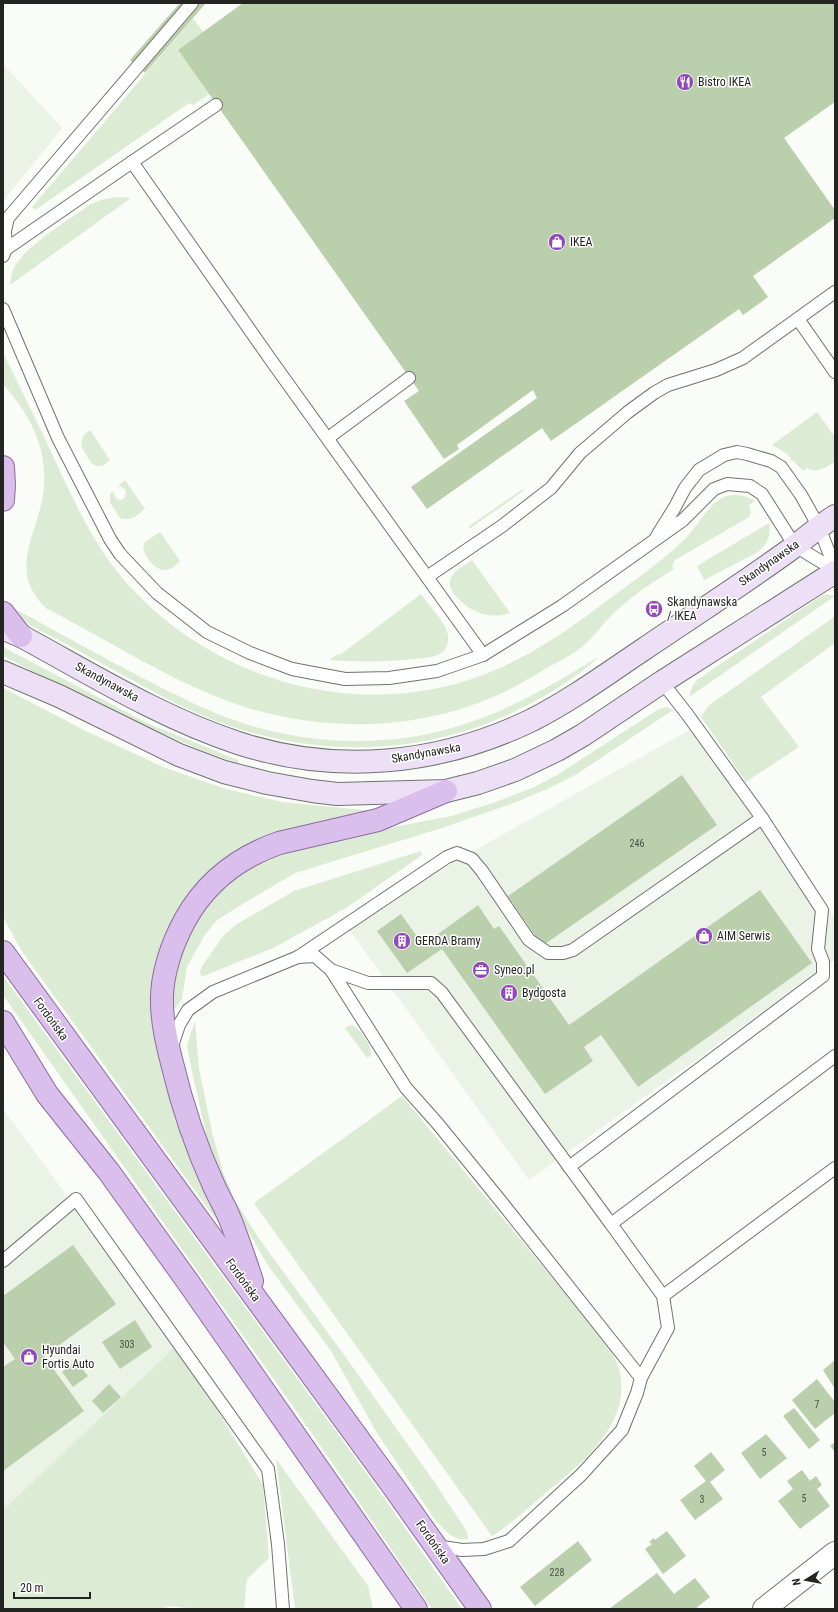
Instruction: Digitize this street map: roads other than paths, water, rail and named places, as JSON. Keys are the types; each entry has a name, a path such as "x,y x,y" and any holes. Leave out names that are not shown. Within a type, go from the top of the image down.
{"main road":[{"path":"3,467 3,500"},
{"path":"3,613 12,632"},
{"path":"261,1305 229,1217 213,1185 190,1126 178,1090 169,1053 163,1021 162,1002 168,960 175,940 188,914 213,883 227,870 265,848 304,836 378,820 446,792"},
{"name":"Fordońska","path":"3,952 436,1546 480,1609"},
{"path":"3,1022 47,1094 109,1172 188,1282 416,1609"},
{"path":"3,1051 47,1094"}],"street":[{"name":"Skandynawska","path":"12,632 154,707 237,743 285,755 332,762 411,759 471,745 506,732 534,719 574,696 795,546 827,521"},
{"path":"3,672 59,696 179,755 224,772 267,783 337,794 446,792 497,777 536,760 583,735 835,570"},
{"path":"764,1609 835,1553"}],"lane":[{"path":"5,252 5,230 8,218 192,3"},
{"path":"5,252 132,162 216,105"},
{"path":"132,162 483,655"},
{"path":"427,577 502,526 551,488 580,453 628,412 654,393 668,385 716,370 743,358 835,292"},
{"path":"3,309 58,438 110,539 120,554 157,592 207,632 250,653 292,669 345,679 388,678 437,671 483,655 562,606 683,520 714,488 727,484 741,484 750,486 762,494 795,546 835,570"},
{"path":"798,319 835,372"},
{"path":"328,438 409,378"},
{"path":"654,541 685,488 699,470 724,455 737,452 761,457 780,467 801,495 827,521 835,570"},
{"path":"569,1167 823,976 823,962 818,949 822,910 762,818 662,682"},
{"path":"169,1053 179,1025 188,1010 193,1006 225,986 298,957 447,858 457,853 472,859 482,871 529,940 548,953 563,953 572,950 762,818"},
{"path":"298,957 315,956 331,970 406,1088 438,1124 503,1204 641,1378"},
{"path":"331,970 368,982 431,983 442,993 663,1296 668,1328 641,1378 637,1393 622,1430 581,1475 509,1541 484,1549 462,1550 436,1546"},
{"path":"611,1224 835,1056"},
{"path":"663,1296 835,1168"},
{"path":"3,1261 76,1199 268,1469 278,1544 283,1609"}],"place":[{"name":"Bistro IKEA","path":"685,82"},
{"name":"IKEA","path":"557,242"},
{"name":"Skandynawska / IKEA","path":"654,609"},
{"name":"AIM Serwis","path":"704,936"},
{"name":"GERDA Bramy","path":"402,941"},
{"name":"Syneo.pl","path":"481,970"},
{"name":"Bydgosta","path":"509,993"},
{"name":"Hyundai Fortis Auto","path":"29,1357"}]}
